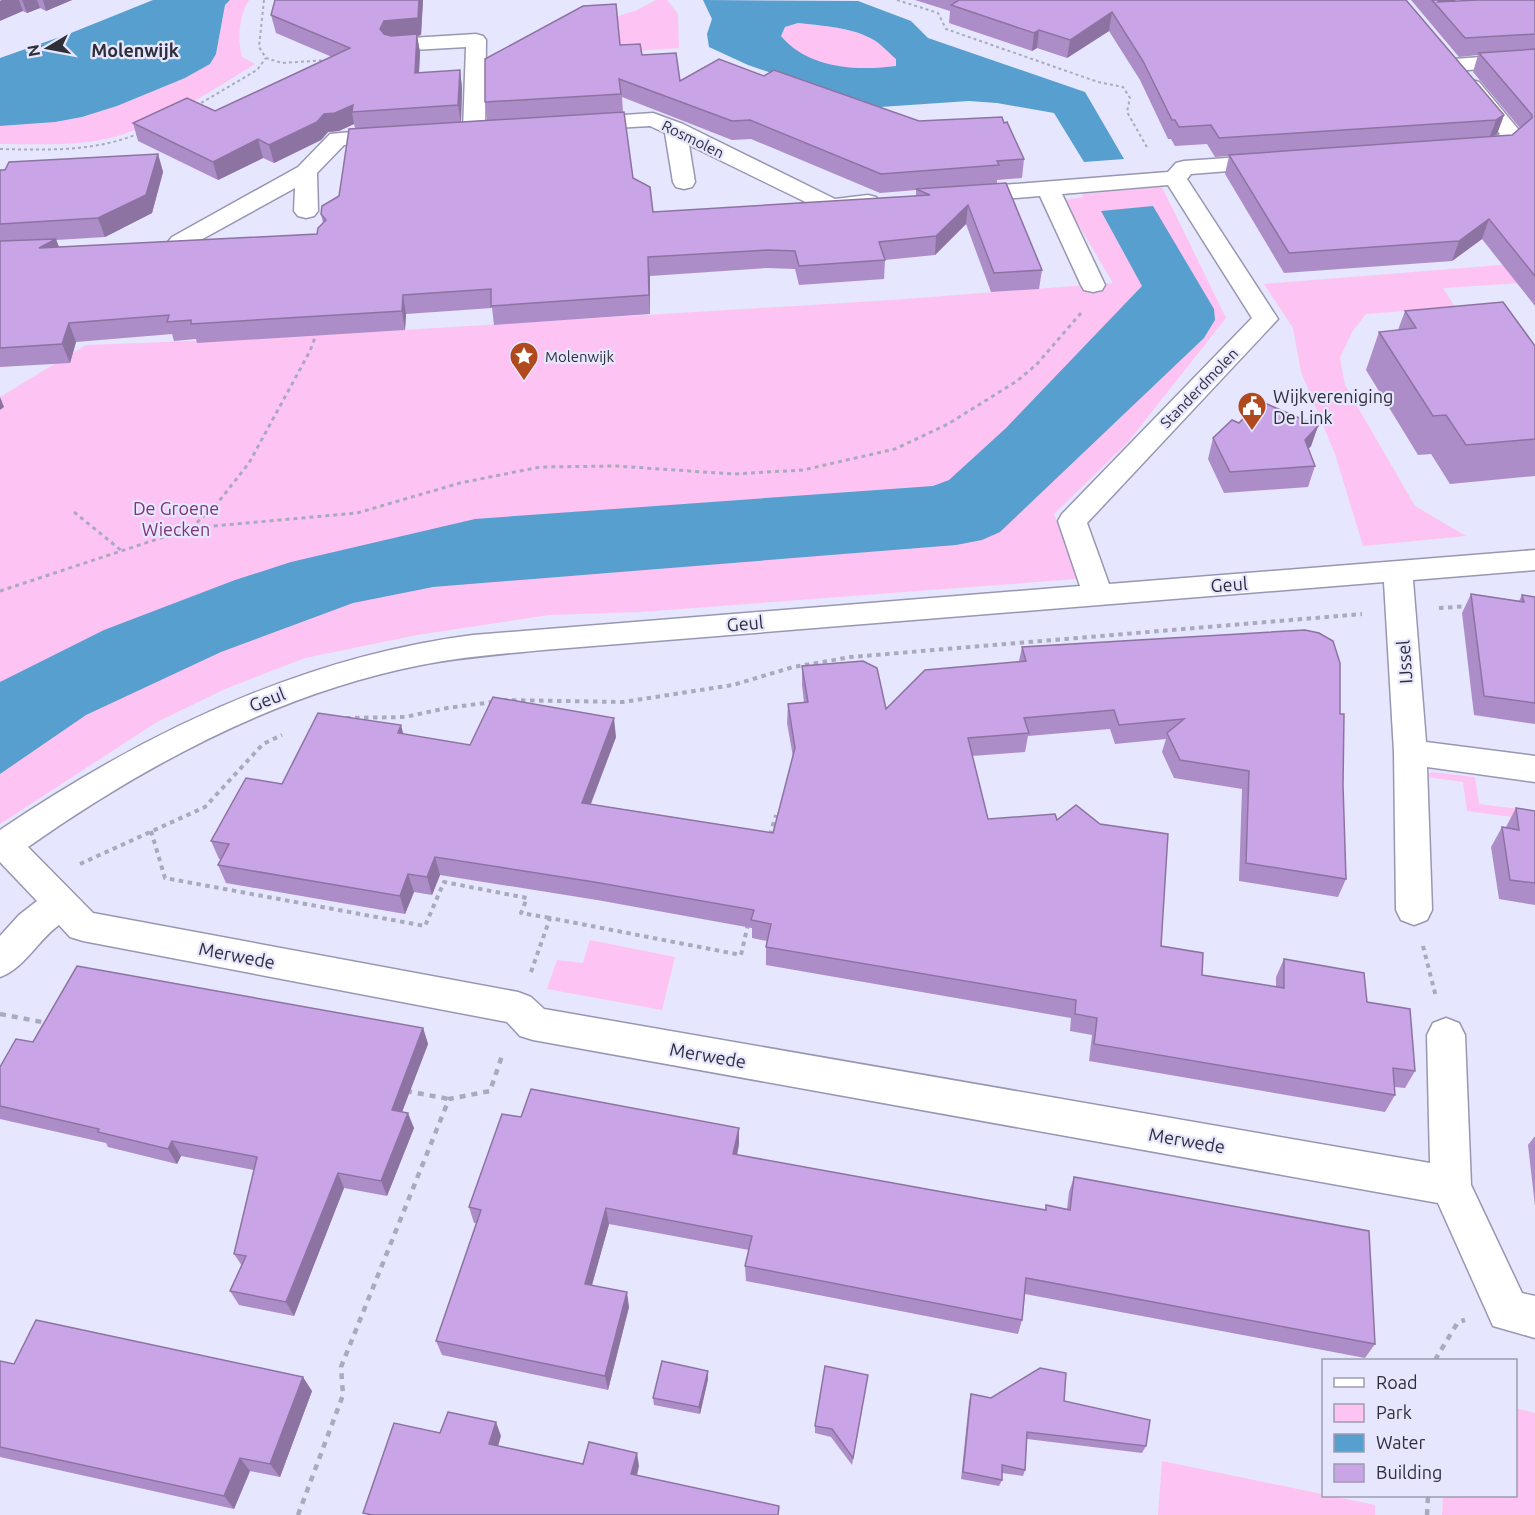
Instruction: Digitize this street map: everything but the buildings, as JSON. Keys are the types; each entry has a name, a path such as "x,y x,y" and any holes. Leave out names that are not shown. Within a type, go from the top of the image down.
{"street":[{"path":"395,45 476,40 474,130"},
{"path":"1449,150 1496,147 1512,135 1447,57 1535,59"},
{"name":"Rosmolen","path":"557,125 653,119 832,206"},
{"path":"451,132 498,129"},
{"path":"675,129 684,182"},
{"path":"213,248 202,249 169,242 306,172 338,139 417,134"},
{"path":"941,197 1175,178 1184,168 1288,161"},
{"path":"306,172 306,211"},
{"name":"Standerdmolen","path":"1098,594 1072,521 1264,319 1175,178"},
{"path":"1047,188 1093,285"},
{"path":"787,209 894,200"},
{"name":"Geul","path":"3,847 109,776 199,728 290,691 346,672 404,657 462,647 543,639 1535,560"},
{"name":"IJssel","path":"1398,572 1410,752 1414,910"},
{"path":"1410,752 1535,769"},
{"name":"Merwede","path":"3,847 83,926 518,1008 533,1024 1451,1186"},
{"path":"0,962 32,925 53,895"},
{"path":"1446,1035 1451,1186 1521,1314"}],"path":[{"path":"264,0 259,47 266,58 282,63 369,58 395,45"},
{"path":"897,0 938,13 946,29 1098,82 1123,87 1130,98 1127,112 1148,149"},
{"path":"191,108 257,70 266,58"},
{"path":"0,149 64,149 99,146 129,139 147,130"},
{"path":"0,591 191,528 357,513 460,483 540,467 616,465 733,474 803,470 895,449 948,424 1017,381 1037,364 1092,300 1095,289 1093,285"},
{"path":"191,528 216,505 249,463 310,351 319,327"},
{"path":"74,512 122,551"},
{"path":"334,718 405,717 447,708 513,699 623,702 733,685 793,667 851,657 1401,610 1479,606"},
{"path":"53,895 75,866 205,807 263,744 292,731"},
{"path":"770,836 776,815"},
{"path":"151,831 165,878 425,926 444,882 527,898 521,913 741,955 749,923"},
{"path":"1414,910 1446,1035"},
{"path":"403,1090 449,1099 490,1091 550,918"},
{"path":"0,1014 58,1025"},
{"path":"298,1515 343,1395 341,1367 449,1099"},
{"path":"1427,1515 1428,1497"}],"green space":[{"path":"230,0 249,0 241,20 240,43 242,57 255,64 175,112 124,134 79,143 0,144 0,126 55,122 82,117 117,106 185,78 210,64 216,54 225,5"},
{"path":"656,0 667,0 678,14 679,48 605,53 609,19 635,11"},
{"path":"798,23 856,32 877,42 896,59 896,66 850,67 819,61 805,55 781,36 785,27"},
{"name":"De Groene Wiecken","path":"1162,187 1226,318 1128,442 1054,514 1077,579 641,612 549,615 417,635 305,658 225,689 157,722 0,824 0,397 86,345 271,338 892,300 1113,283 1064,200 1083,197 1082,194"},
{"path":"1513,264 1522,283 1443,288 1455,307 1366,314 1352,332 1340,358 1345,385 1415,506 1466,536 1363,546 1335,454 1301,372 1293,328 1264,284"},
{"path":"1431,772 1475,777 1479,804 1535,811 1535,820 1467,811 1463,782 1427,777"},
{"path":"590,940 675,957 662,1010 547,989 557,960 583,963"},
{"path":"1517,1408 1535,1413 1535,1515 1442,1515 1443,1497 1517,1497"},
{"path":"1162,1461 1322,1494 1322,1497 1336,1497 1375,1505 1375,1515 1158,1515"}],"water":[{"path":"153,0 230,0 225,5 216,54 210,64 185,78 117,106 82,117 55,122 0,126 0,58"},
{"path":"703,0 858,1 911,21 928,38 1085,92 1124,159 1084,162 1054,113 997,103 969,101 880,107 859,103 748,65 709,47 707,34 712,19","holes":["798,23 827,26 865,36 877,42 896,59 896,66 850,67 834,65 805,55 781,36 785,27"]},
{"path":"1153,206 1214,309 1215,320 1204,338 1000,532 982,540 956,545 433,587 353,603 221,652 86,715 0,774 0,682 104,630 235,580 291,562 475,519 933,486 949,480 1006,428 1142,286 1101,211"}],"place":[{"name":"Molenwijk","path":"524,382"},
{"name":"Wijkvereniging De Link","path":"1252,432"}],"district":[{"name":"Molenwijk","path":"135,50"}]}
